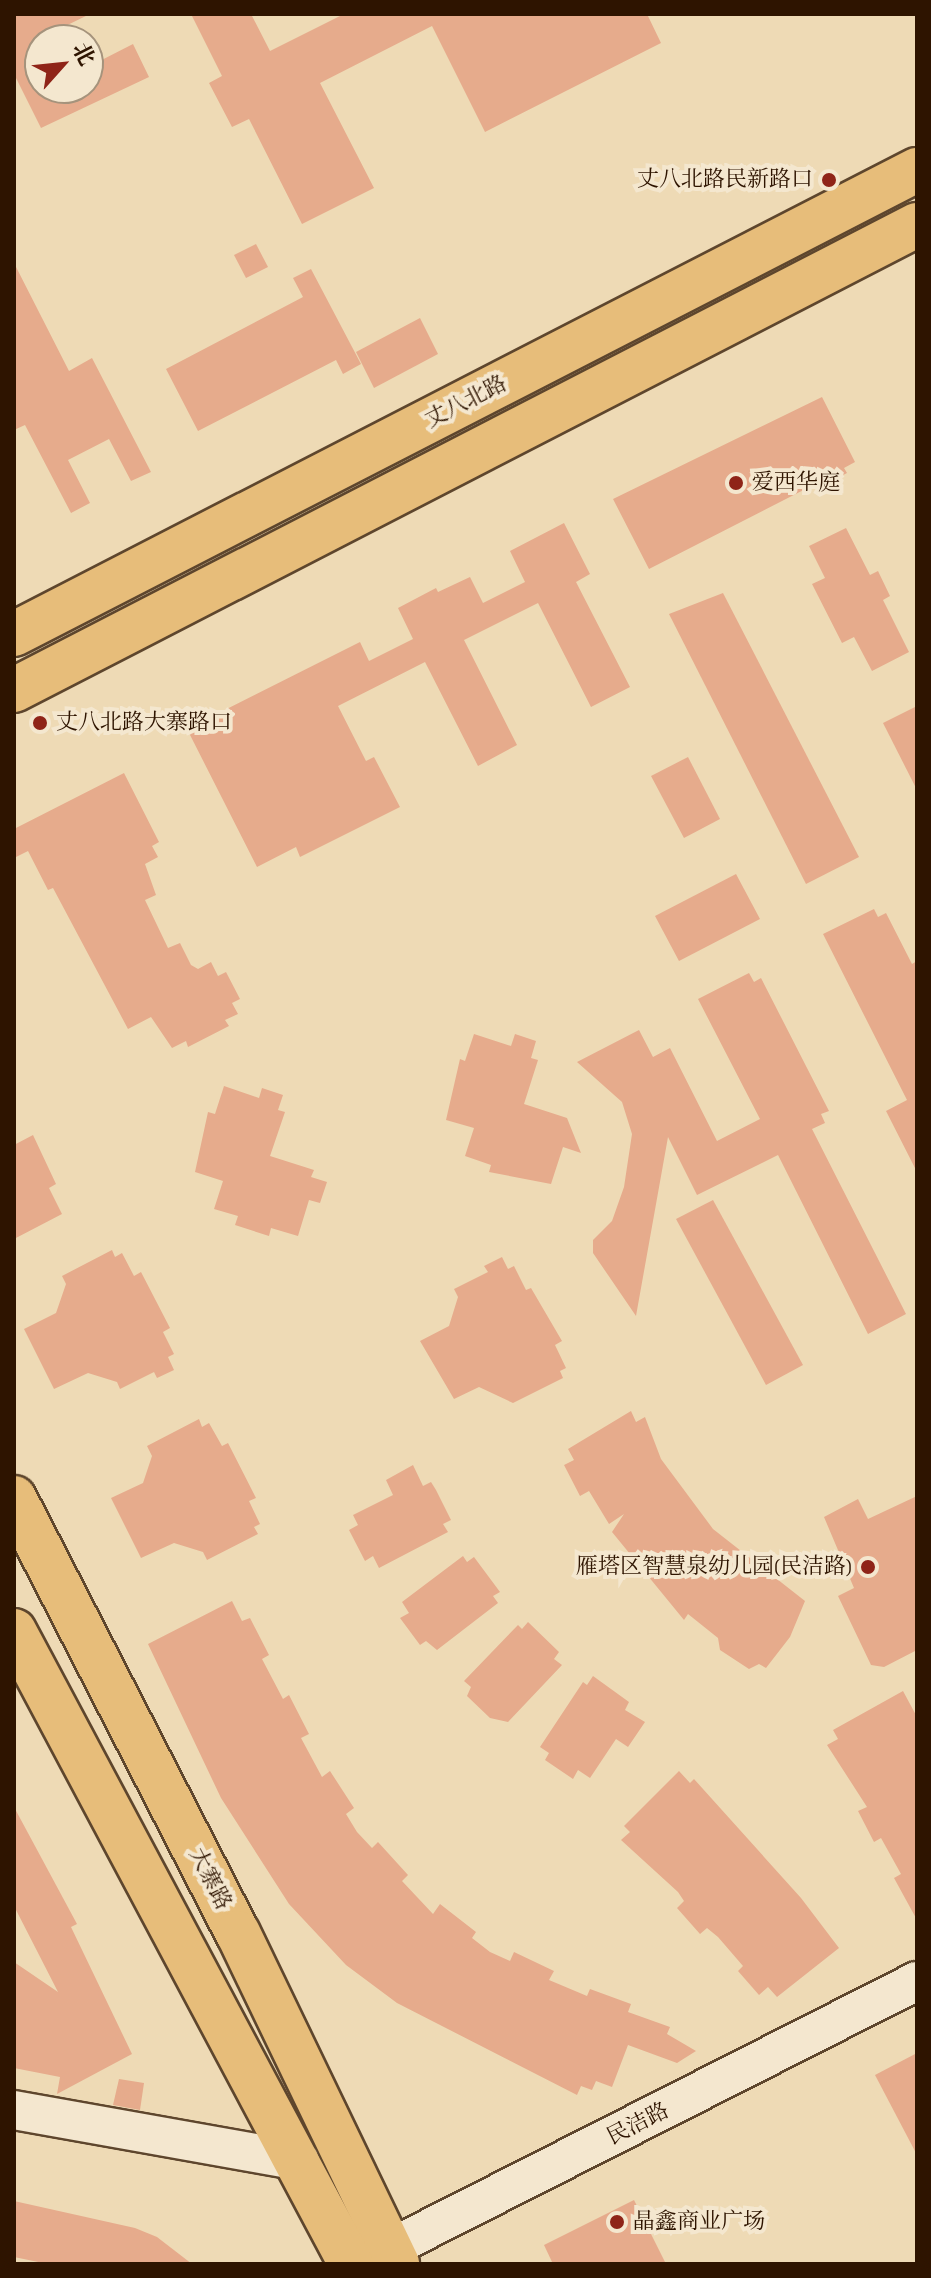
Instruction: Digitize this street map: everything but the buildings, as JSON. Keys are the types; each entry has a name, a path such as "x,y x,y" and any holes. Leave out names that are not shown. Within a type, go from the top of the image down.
{"main road":[{"name":"丈八北路","path":"14,634 917,170"},
{"path":"14,690 917,225"},
{"name":"大寨路","path":"14,1498 238,1933 374,2260"},
{"path":"14,1631 299,2161 374,2260"}],"street":[{"name":"民洁路","path":"374,2260 917,1981"},
{"path":"14,2110 299,2161"}],"place":[{"name":"丈八北路民新路口","path":"829,180"},
{"name":"爱西华庭","path":"736,483"},
{"name":"丈八北路大寨路口","path":"40,723"},
{"name":"雁塔区智慧泉幼儿园(民洁路)","path":"868,1567"},
{"name":"晶鑫商业广场","path":"617,2222"}]}
